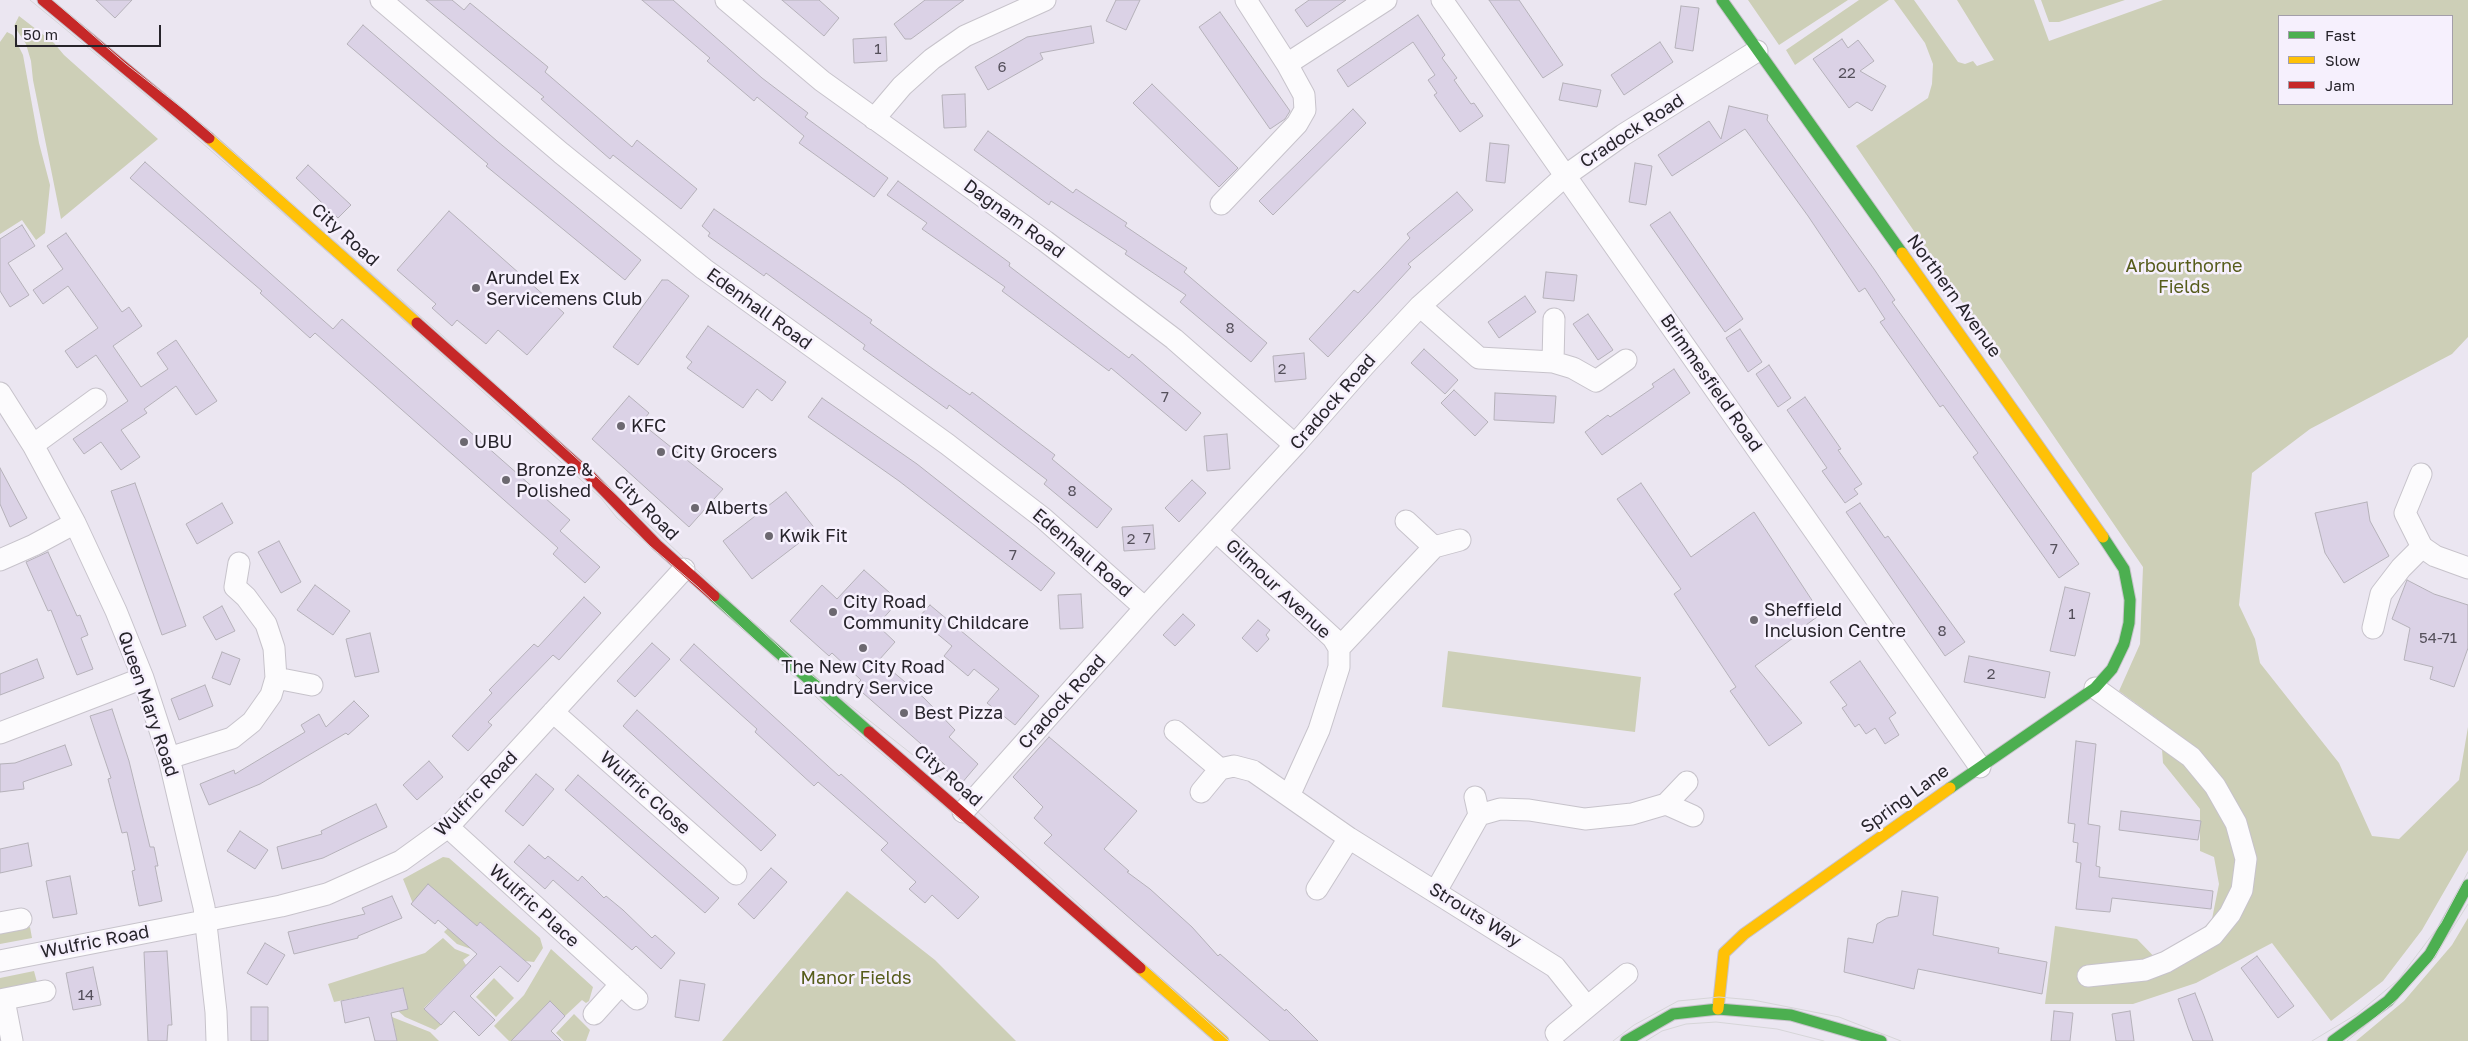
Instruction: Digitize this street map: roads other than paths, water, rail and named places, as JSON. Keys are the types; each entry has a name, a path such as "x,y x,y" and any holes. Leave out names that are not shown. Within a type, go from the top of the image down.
{"street":[{"name":"City Road","path":"44,0 186,118 590,476 657,545 828,698 962,812 1223,1041"},
{"name":"Edenhall Road","path":"381,0 561,153 704,269 962,455 1043,518 1145,608"},
{"name":"Dagnam Road","path":"726,0 822,81 1111,290 1174,339 1295,445"},
{"path":"874,119 902,86 932,59 965,36 1045,0"},
{"path":"1221,204 1297,124 1304,110 1304,95 1287,64 1246,0"},
{"path":"1287,64 1386,0"},
{"name":"Brimmesfield Road","path":"1442,0 1980,767"},
{"name":"Northern Avenue","path":"1722,0 1961,335 2124,569 2129,586 2129,623"},
{"name":"Cradock Road","path":"962,812 1420,306 1565,176 1623,135 1757,51"},
{"path":"1420,306 1479,358 1553,362 1573,368 1596,381 1626,360"},
{"path":"1553,362 1554,319"},
{"name":"Queen Mary Road","path":"0,393 33,445 75,523 116,610 143,678 168,758 206,921 218,1041"},
{"path":"33,445 96,399"},
{"path":"2421,474 2406,513 2422,547 2435,556 2468,568"},
{"path":"1406,521 1434,547 1460,540"},
{"path":"0,560 34,545 75,523"},
{"name":"Gilmour Avenue","path":"1216,531 1332,638 1338,648 1339,667 1319,730 1289,796"},
{"name":"Gilmour Avenue","path":"1338,648 1434,547"},
{"path":"2373,628 2381,594 2401,568 2422,547"},
{"path":"168,758 232,738 252,722 271,695 276,678 274,648 266,624 246,596 235,587 239,563"},
{"name":"Wulfric Road","path":"0,961 206,921 327,894 401,861 448,827 684,569"},
{"name":"Spring Lane","path":"1718,1009 1724,953 1730,947 1752,929 1980,767 2096,688 2112,670 2124,644 2129,623"},
{"path":"0,734 143,678"},
{"path":"276,678 312,685"},
{"path":"2088,976 2145,970 2166,962 2213,935 2230,914 2242,890 2246,859 2236,822 2215,786 2191,757 2096,688"},
{"name":"Wulfric Close","path":"553,712 736,874"},
{"path":"1175,731 1220,769 1200,792"},
{"name":"Strouts Way","path":"1220,769 1234,766 1252,771 1349,838 1555,967 1587,1007"},
{"path":"1436,891 1477,806 1528,810 1585,819 1632,814 1666,804 1687,782"},
{"path":"1666,804 1693,816"},
{"name":"Wulfric Place","path":"448,827 637,999"},
{"path":"1317,889 1349,838"},
{"path":"2333,1041 2388,1001 2430,954 2468,885"},
{"path":"1556,1033 1627,974"},
{"path":"594,1014 620,984"},
{"path":"12,1041 2,1000 45,991"},
{"path":"1626,1041 1673,1014 1718,1009 1791,1015 1881,1041"}],"tram line":[{"path":"30,0 170,115 332,256 601,498 617,518 698,587 830,710 985,841 1213,1041"},
{"path":"53,0 126,64 186,111 443,336 794,661 932,770 1229,1041"},
{"path":"2312,1041 2357,1014 2398,980 2441,923 2468,872"},
{"path":"2347,1041 2398,999 2432,961 2468,904"},
{"path":"1613,1041 1634,1025 1678,1001 1719,997 1753,1000 1839,1017 1901,1041"},
{"path":"1646,1041 1662,1031 1686,1024 1716,1022 1777,1029 1824,1041"}],"place":[{"name":"Arundel Ex Servicemens Club","path":"476,288"},
{"name":"KFC","path":"621,426"},
{"name":"UBU","path":"464,442"},
{"name":"City Grocers","path":"661,452"},
{"name":"Bronze & Polished","path":"506,480"},
{"name":"Alberts","path":"695,508"},
{"name":"Kwik Fit","path":"769,536"},
{"name":"City Road Community Childcare","path":"833,612"},
{"name":"Sheffield Inclusion Centre","path":"1754,620"},
{"name":"The New City Road Laundry Service","path":"863,648"},
{"name":"Best Pizza","path":"904,713"}],"park label":[{"name":"Arbourthorne Fields","path":"2184,276"},
{"name":"Manor Fields","path":"856,978"}]}
